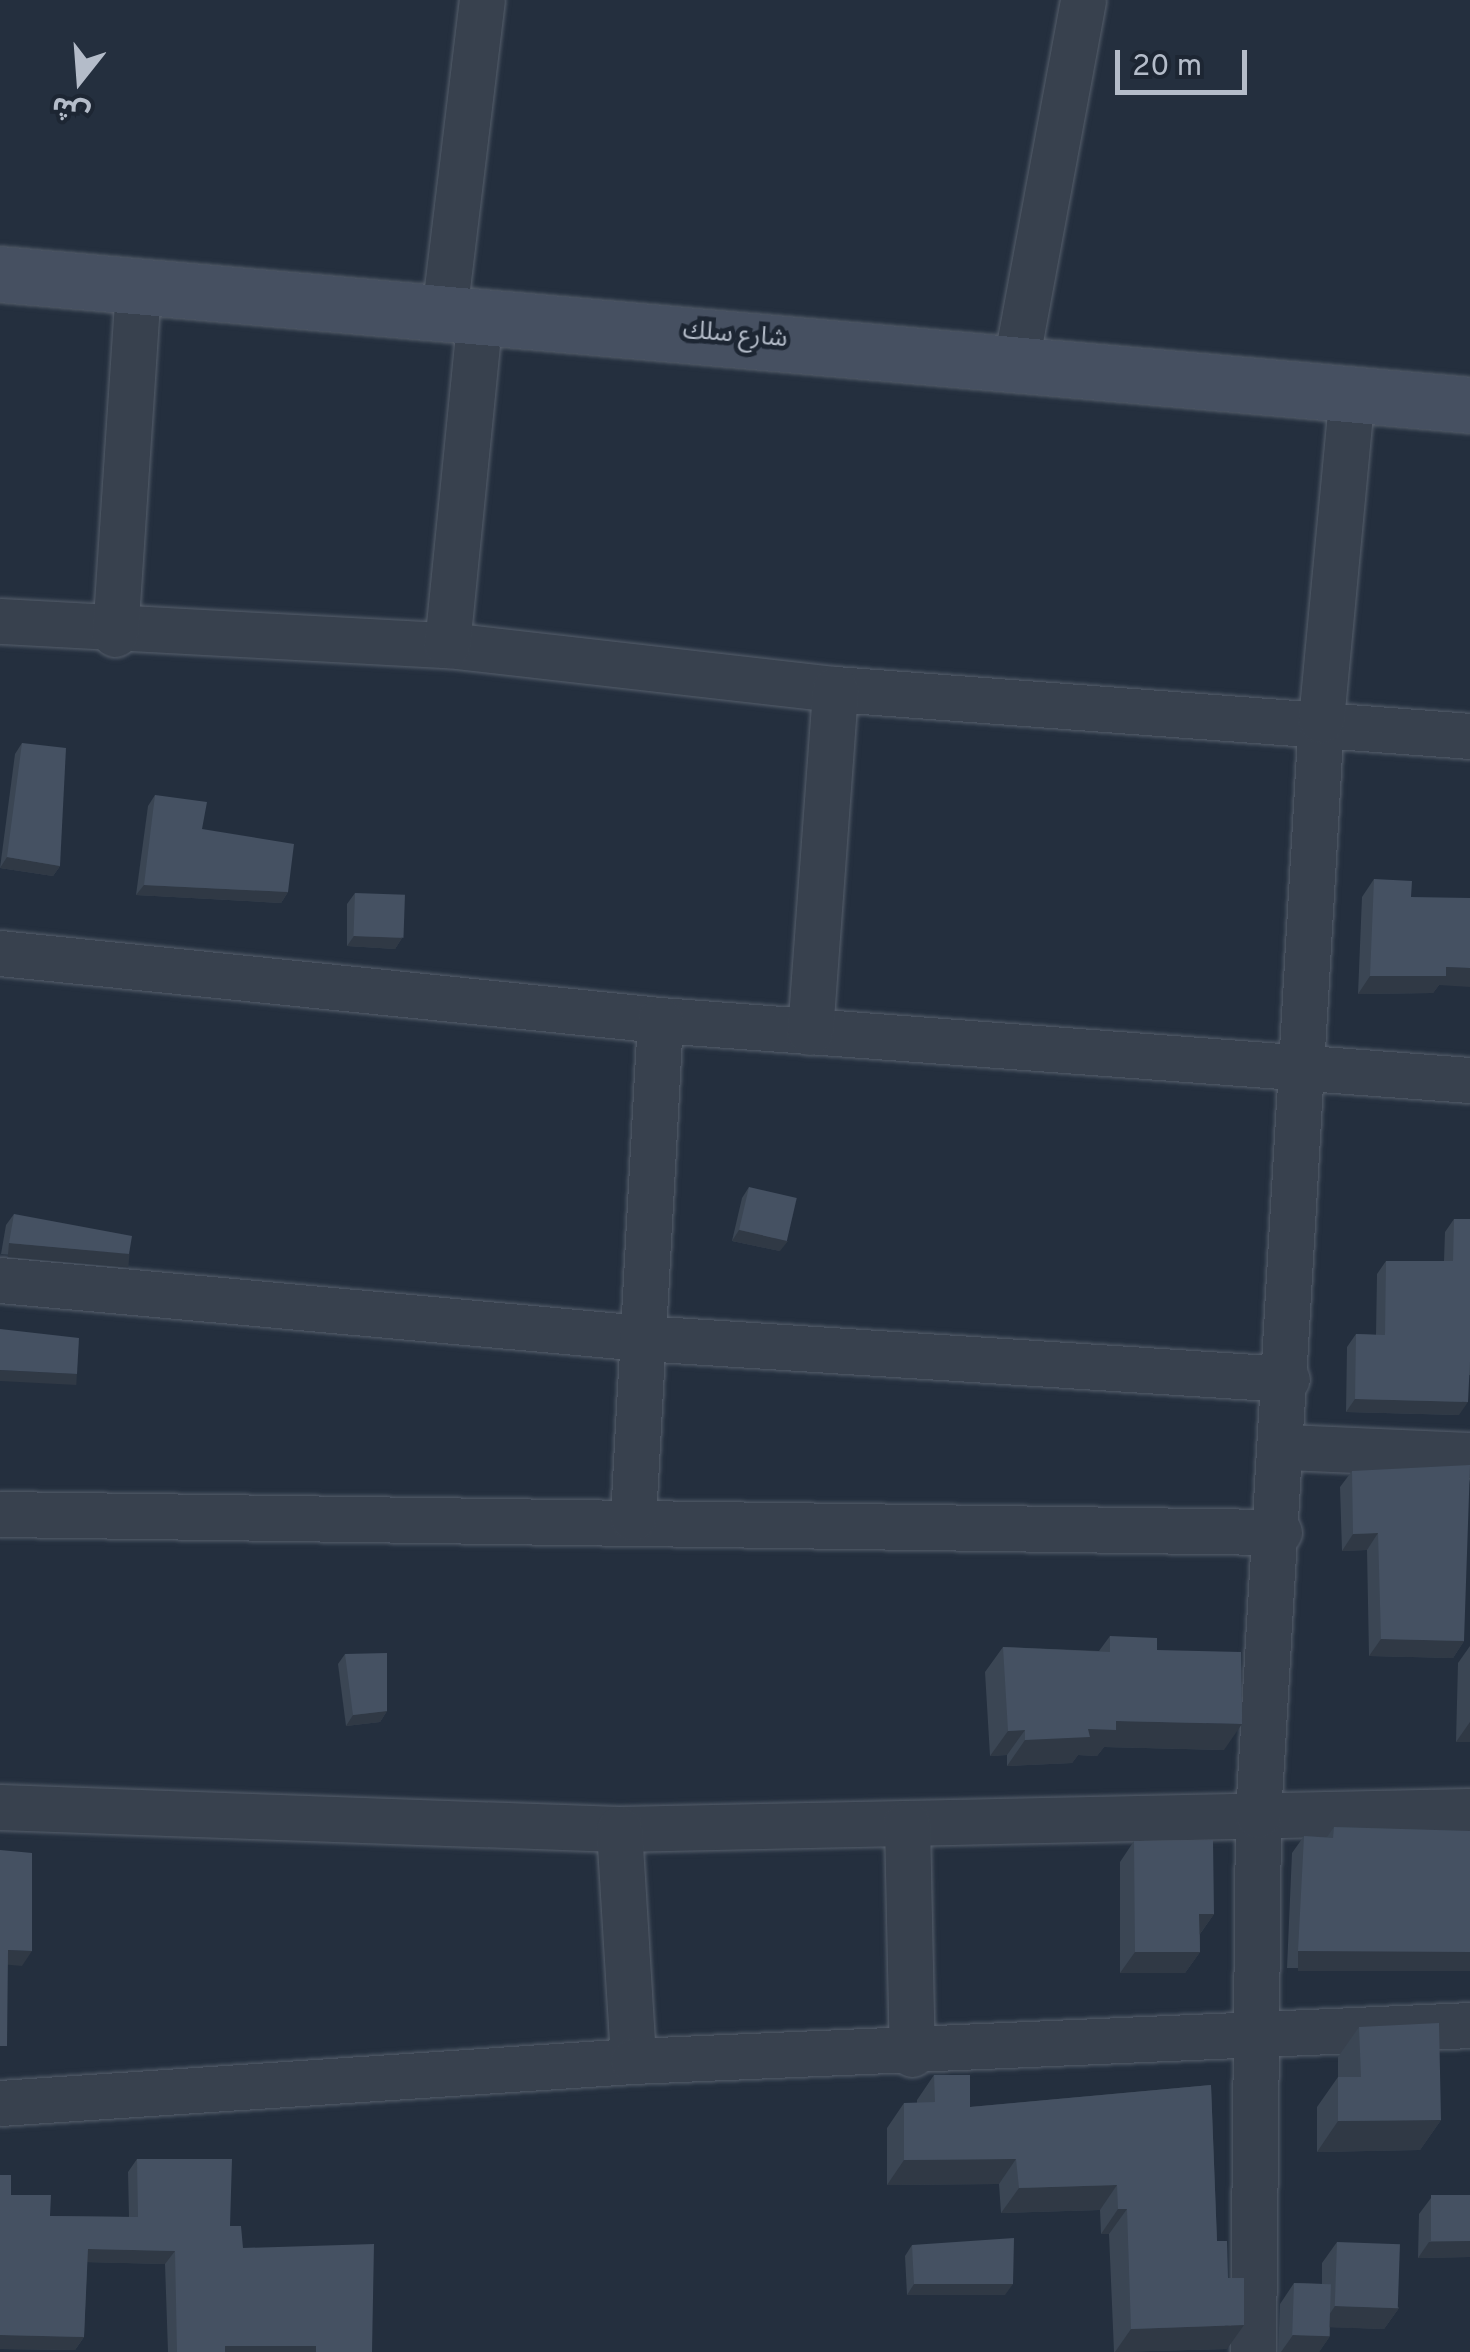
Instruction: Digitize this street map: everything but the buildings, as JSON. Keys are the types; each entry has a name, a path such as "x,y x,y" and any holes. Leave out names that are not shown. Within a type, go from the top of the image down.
{"street":[{"path":"447,645 482,0"},
{"path":"1016,362 1083,0"},
{"name":"شارع سلك","path":"0,274 1470,405"},
{"path":"114,634 138,287"},
{"path":"1253,2352 1258,1814 1286,1447 1321,720 1352,394"},
{"path":"0,621 114,634 447,645 834,689 1321,720 1470,736"},
{"path":"810,1032 834,689"},
{"path":"0,954 660,1020 1470,1080"},
{"path":"633,1518 660,1020"},
{"path":"0,1280 642,1338 1288,1379"},
{"path":"1286,1447 1470,1455"},
{"path":"0,1514 633,1518 1279,1532"},
{"path":"0,1807 618,1829 1470,1811"},
{"path":"907,1824 912,2054"},
{"path":"618,1829 633,2062"},
{"path":"0,2102 633,2062 912,2054 1256,2033 1470,2025"}]}
